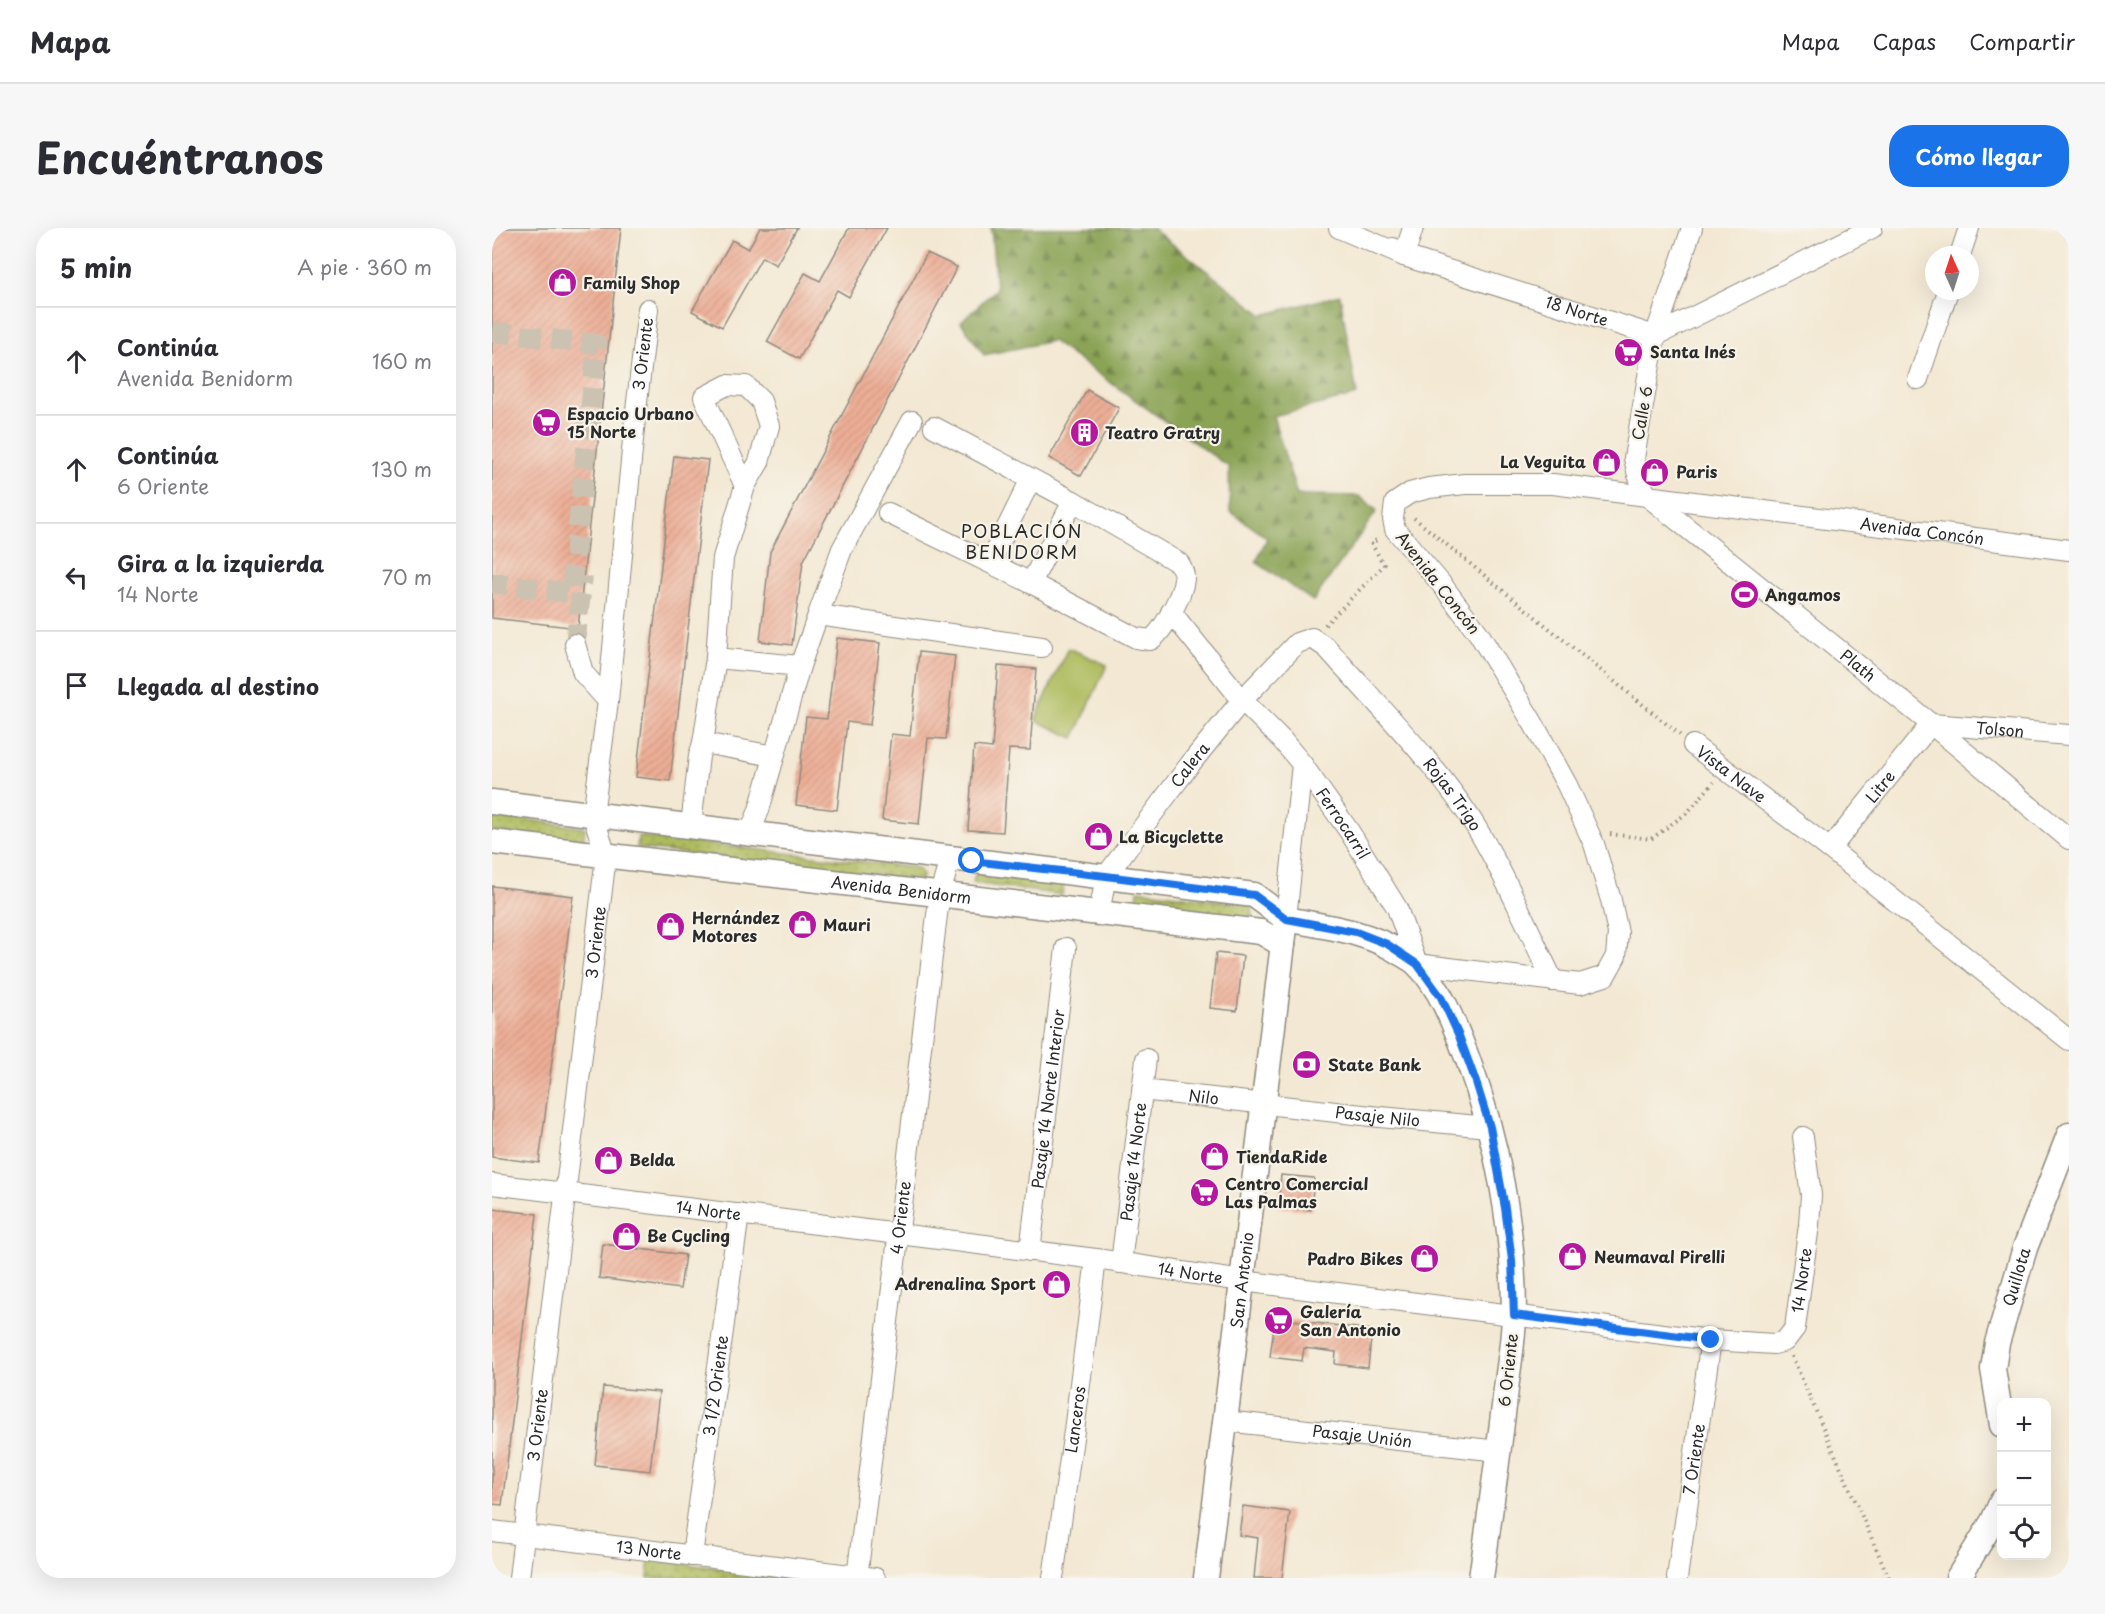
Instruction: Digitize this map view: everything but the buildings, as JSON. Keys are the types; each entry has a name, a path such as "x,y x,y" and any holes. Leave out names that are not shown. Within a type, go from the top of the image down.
{"main road":[{"path":"492,802 1254,895 1287,919 1356,932 1387,944 1417,964"},
{"name":"Avenida Benidorm","path":"492,842 1261,933 1283,945"},
{"path":"1283,945 1287,919"},
{"name":"San Antonio","path":"1206,1578 1283,945"},
{"name":"6 Oriente","path":"1417,964 1441,997 1476,1082 1490,1127 1505,1208 1510,1250 1514,1315 1499,1451 1481,1578"},
{"name":"Quillota","path":"1997,1398 1993,1369 1997,1343 2025,1248 2069,1135"},
{"path":"1958,1578 1993,1521 1999,1506"}],"street":[{"name":"18 Norte","path":"1339,228 1404,256 1655,336"},
{"path":"1362,228 1404,256 1413,228"},
{"path":"1655,336 1872,228"},
{"path":"1963,246 1969,228"},
{"name":"Calle 6","path":"1646,495 1634,458 1655,336 1687,229"},
{"path":"1918,380 1945,300"},
{"name":"3 Oriente","path":"519,1578 606,856 593,815 608,700 648,309"},
{"path":"691,826 699,756 716,658 723,558 745,486 759,462 769,426 761,401 746,386 727,385 704,397 745,486"},
{"path":"750,833 800,666 842,549 912,421"},
{"path":"888,513 1143,640 1150,640 1160,633 1183,584 1184,576 1179,563 1073,501 934,427"},
{"path":"990,562 1031,479"},
{"name":"Avenida Concón","path":"1417,964 1580,984 1605,976 1616,956 1618,933 1611,900 1588,831 1567,785 1533,723 1479,634 1443,586 1395,530 1393,519 1395,503 1410,493 1429,488 1465,484 1553,484 2069,550"},
{"name":"Plath","path":"1646,495 1931,724 2069,839"},
{"path":"1031,583 1073,501"},
{"name":"Ferrocarril","path":"1171,612 1242,700 1282,740 1302,764 1349,831 1397,908 1417,964"},
{"path":"818,615 1042,647"},
{"name":"Calera","path":"1100,914 1106,876 1191,763 1242,700 1297,643 1312,638"},
{"name":"Rojas Trigo","path":"1312,638 1327,648 1437,774 1479,832 1552,981"},
{"path":"575,644 584,673 608,700"},
{"path":"716,658 800,666"},
{"name":"Tolson","path":"1931,724 2069,735"},
{"name":"Litre","path":"1830,849 1931,724"},
{"path":"703,743 774,756"},
{"name":"Vista Nave","path":"1693,745 1830,849 2069,1040"},
{"path":"1287,919 1302,764"},
{"name":"4 Oriente","path":"863,1577 898,1234 940,894 950,859"},
{"name":"Pasaje 14 Norte Interior","path":"1030,1251 1066,948"},
{"name":"Pasaje 14 Norte","path":"1121,1263 1146,1059"},
{"name":"Nilo","path":"1142,1090 1265,1104"},
{"name":"Pasaje Nilo","path":"1265,1104 1490,1127"},
{"name":"14 Norte","path":"492,1184 1096,1259 1242,1281 1711,1340 1774,1344 1785,1341 1795,1328 1811,1195 1803,1137"},
{"name":"3 1/2 Oriente","path":"692,1556 739,1214"},
{"name":"Lanceros","path":"1053,1578 1096,1259"},
{"name":"7 Oriente","path":"1677,1578 1711,1340"},
{"name":"Pasaje Unión","path":"1225,1421 1499,1451"},
{"name":"13 Norte","path":"492,1531 863,1577"}],"path":[{"name":"Vista Nave","path":"1395,503 1693,745"},
{"path":"1312,638 1384,565 1371,543 1395,530"},
{"path":"1588,831 1651,839 1687,813 1715,782 1705,774 1715,762"},
{"path":"1785,1341 1889,1578"}],"green space":[{"path":"991,228 1152,228 1263,315 1340,295 1357,395 1273,416 1297,495 1359,496 1377,511 1313,601 1256,562 1267,538 1230,511 1229,467 1052,341 984,355 961,322 996,289"},
{"path":"1068,648 1107,665 1074,738 1035,720"},
{"path":"492,815 585,828 583,843 492,831"},
{"path":"638,836 918,868 923,875 920,880 637,848"},
{"path":"975,874 1064,884 1062,895 973,883"},
{"path":"1138,890 1252,905 1253,919 1137,902"},
{"path":"650,1560 806,1578 648,1578"}],"tunnel":[{"path":"492,332 597,344 571,593 492,583"},
{"path":"575,644 583,576"}],"place":[{"name":"Family Shop","path":"562,283"},
{"name":"Santa Inés","path":"1629,352"},
{"name":"Espacio Urbano 15 Norte","path":"546,423"},
{"name":"Teatro Gratry","path":"1084,433"},
{"name":"La Veguita","path":"1607,462"},
{"name":"Paris","path":"1655,472"},
{"name":"Angamos","path":"1744,595"},
{"name":"La Bicyclette","path":"1098,837"},
{"name":"Mauri","path":"802,925"},
{"name":"Hernández Motores","path":"671,927"},
{"name":"State Bank","path":"1307,1065"},
{"name":"TiendaRide","path":"1215,1157"},
{"name":"Belda","path":"608,1160"},
{"name":"Centro Comercial Las Palmas","path":"1204,1193"},
{"name":"Be Cycling","path":"626,1236"},
{"name":"Neumaval Pirelli","path":"1573,1257"},
{"name":"Padro Bikes","path":"1424,1259"},
{"name":"Adrenalina Sport","path":"1057,1284"},
{"name":"Galería San Antonio","path":"1279,1321"}],"district":[{"name":"POBLACIÓN BENIDORM","path":"1022,542"}],"route":[{"path":"972,861 1254,895 1287,919 1356,932 1387,944 1417,964 1441,997 1476,1082 1490,1127 1505,1208 1512,1260 1514,1315 1711,1340"}]}
